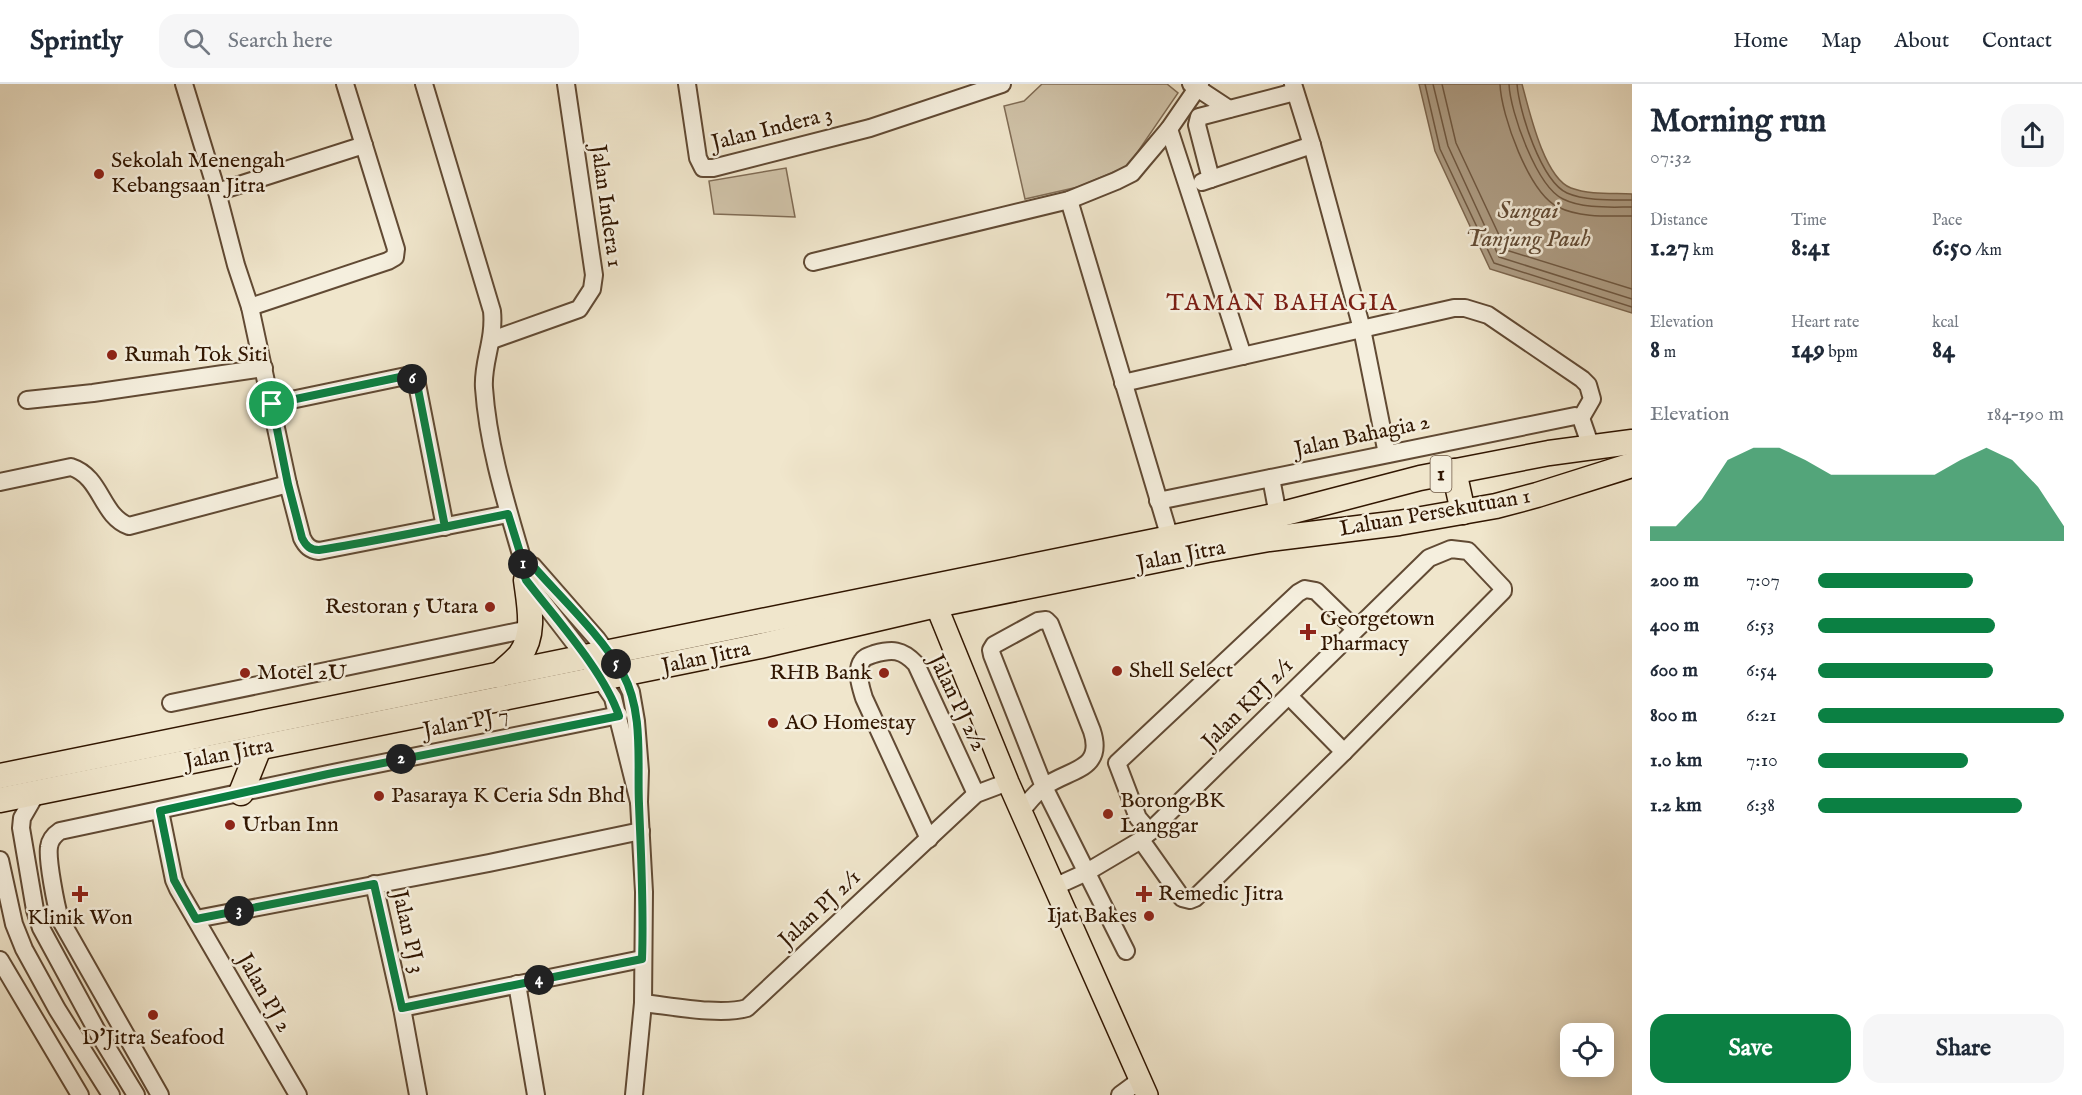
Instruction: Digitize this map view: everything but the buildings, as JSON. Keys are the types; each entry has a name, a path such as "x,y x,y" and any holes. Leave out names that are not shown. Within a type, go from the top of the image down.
{"highway":[{"name":"Laluan Persekutuan 1","path":"1253,520 1454,471 1632,442"},
{"name":"Laluan Persekutuan 1","path":"1269,539 1399,523 1463,512 1537,495 1632,465"},
{"path":"1454,471 1463,512"},
{"name":"Jalan Jitra","path":"0,776 597,656 1253,520"},
{"name":"Jalan Jitra","path":"0,800 612,677 781,642 936,605 1269,539"},
{"path":"499,675 525,646 530,608 524,571"},
{"path":"241,793 259,748"}],"main road":[{"path":"936,605 1008,782 1143,1088"}],"street":[{"path":"184,84 250,307 288,484 306,546 312,550 370,542 508,514"},
{"path":"250,307 395,257 396,249 345,84"},
{"path":"424,84 492,311 492,340 484,386 492,442 508,514 524,571 597,656 612,677 631,692 640,771 639,802 644,892 643,1003 634,1095"},
{"name":"Jalan Indera 1","path":"492,340 579,309 592,290 594,275 566,84"},
{"name":"Jalan Indera 3","path":"687,84 698,158 703,168 713,168 870,129 1002,84"},
{"path":"813,262 1069,200 1099,189 1131,172 1169,129 1196,86 1229,109"},
{"path":"1211,179 1196,121 1199,117 1294,88 1312,145 1362,329 1387,454"},
{"path":"1169,129 1243,356"},
{"path":"217,192 364,145"},
{"path":"1188,186 1312,145"},
{"path":"1069,200 1170,538"},
{"path":"1123,383 1454,308 1478,310 1588,385 1592,399 1578,417 1591,447"},
{"path":"27,400 264,368"},
{"path":"272,404 405,376 412,378 417,384 445,527"},
{"name":"Jalan Bahagia 2","path":"1158,501 1578,417"},
{"path":"0,483 71,467 80,470 104,498 113,516 120,523 129,526 288,484"},
{"path":"1271,478 1278,515"},
{"name":"Jalan KPJ 2/1","path":"1054,887 1087,872 1145,836 1429,558 1451,549 1468,550 1503,588 1503,591 1344,753"},
{"path":"1289,696 1344,753 1195,898 1190,900 1182,898 1145,836 1117,763 1298,593 1305,589 1316,591 1355,629"},
{"path":"1021,811 1044,787 1089,763 1096,749 1092,731 1050,624 1046,620 1038,621 994,645 991,650 1044,787 1125,951"},
{"path":"171,703 529,629"},
{"name":"Jalan PJ 2/2","path":"929,839 864,698 859,676 862,661 868,656 890,650 904,652 916,664 976,794"},
{"path":"612,677 614,698 639,802"},
{"name":"Jalan PJ 7","path":"160,1095 60,919 56,907 49,847 54,835 60,831 328,774 619,716"},
{"name":"Jalan PJ 2/1","path":"643,1003 738,1011 747,1008 976,794 1008,782"},
{"path":"37,792 22,818 21,828 35,910 50,947 136,1095"},
{"name":"Jalan PJ 2","path":"160,811 174,880 298,1095"},
{"path":"196,919 489,863 641,831"},
{"path":"0,860 14,924 24,949 57,1009 111,1095"},
{"name":"Jalan PJ 3","path":"374,884 402,1008 418,1095"},
{"path":"402,1008 642,959"},
{"path":"0,960 80,1095"},
{"path":"517,984 536,1095"},
{"path":"1120,1095 1143,1088"}],"shaded area":[{"path":"1042,84 1167,84 1178,93 1128,166 1078,187 1025,199 1004,106 1024,101"},
{"path":"786,168 795,217 714,214 709,181"}],"water":[{"name":"Sungai Tanjung Pauh","path":"1419,84 1522,84 1533,126 1545,158 1561,182 1571,188 1586,192 1632,194 1632,313 1490,269 1435,151"}],"place":[{"name":"Sekolah Menengah Kebangsaan Jitra","path":"99,174"},
{"name":"Rumah Tok Siti","path":"112,355"},
{"name":"Restoran 5 Utara","path":"490,607"},
{"name":"Georgetown Pharmacy","path":"1308,632"},
{"name":"Shell Select","path":"1117,671"},
{"name":"Motel 2U","path":"245,673"},
{"name":"RHB Bank","path":"884,673"},
{"name":"AO Homestay","path":"773,723"},
{"name":"Pasaraya K Ceria Sdn Bhd","path":"379,796"},
{"name":"Borong BK Langgar","path":"1108,814"},
{"name":"Urban Inn","path":"230,825"},
{"name":"Klinik Won","path":"80,894"},
{"name":"Remedic Jitra","path":"1144,894"},
{"name":"Ijat Bakes","path":"1149,916"},
{"name":"D'Jitra Seafood","path":"153,1015"}],"district":[{"name":"TAMAN BAHAGIA","path":"1282,303"}],"route":[{"path":"272,404 288,484 306,546 312,550 319,550 370,542 445,527 508,514 523,562 523,573 526,580 614,698 619,716 328,774 160,811 174,880 196,919 374,884 402,1008 642,959 644,892 639,802 640,771 631,692 623,675 597,639 533,566 523,562 514,532 508,514 445,527 417,384 412,378 405,376 272,404"}]}
